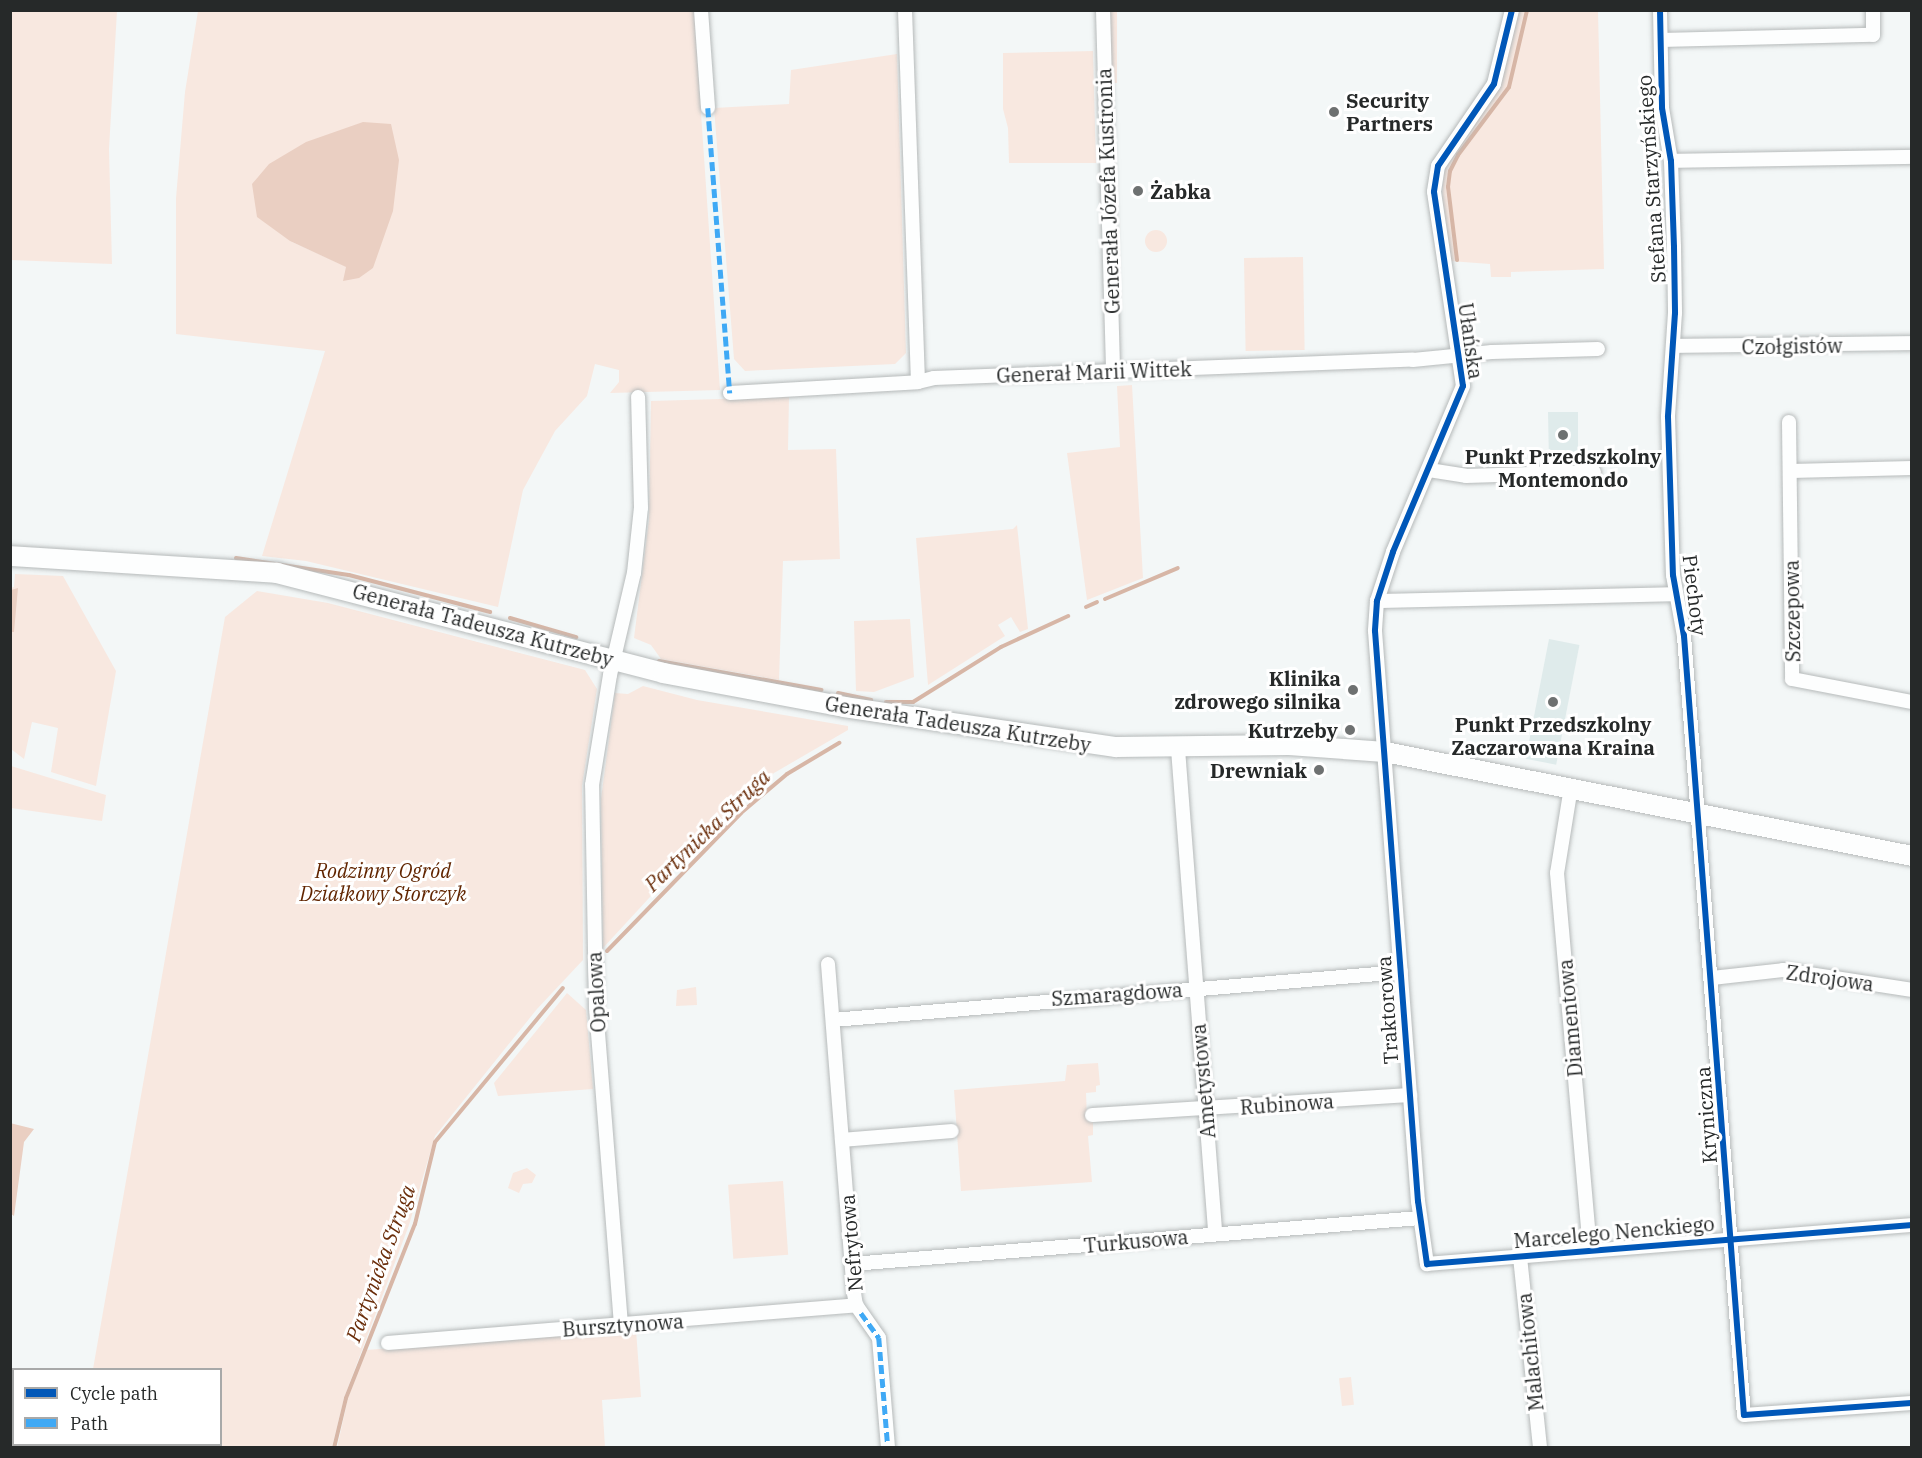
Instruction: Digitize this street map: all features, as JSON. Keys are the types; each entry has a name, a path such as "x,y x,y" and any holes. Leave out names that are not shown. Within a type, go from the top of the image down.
{"street":[{"path":"701,10 708,108"},
{"path":"905,10 918,382"},
{"name":"Generała Józefa Kustronia","path":"1103,10 1113,371"},
{"name":"Ułańska","path":"1385,752 1375,631 1377,600 1463,386 1444,270 1436,177 1441,159 1494,84 1512,10"},
{"name":"Stefana Starzyńskiego","path":"1660,10 1662,108 1671,161 1673,346"},
{"path":"1661,40 1873,35 1873,10"},
{"path":"1671,161 1911,157"},
{"name":"Czołgistów","path":"1673,346 1911,343"},
{"name":"Piechoty","path":"1673,346 1668,417 1676,594 1684,636 1697,812"},
{"name":"Generał Marii Wittek","path":"730,393 918,382 934,378 1460,358 1493,352 1598,349"},
{"name":"Opalowa","path":"621,1325 596,1008 592,785 613,660 628,611 638,545 641,508 638,397"},
{"name":"Szczepowa","path":"1788,422 1791,471 1792,679 1911,702"},
{"path":"1791,471 1911,468"},
{"path":"1429,470 1466,476 1594,472"},
{"name":"Generała Tadeusza Kutrzeby","path":"10,556 161,563 286,574 613,660 733,687 996,732 1098,746 1178,749 1289,745 1385,752 1571,786 1911,856"},
{"path":"1377,600 1676,594"},
{"name":"Ametystowa","path":"1178,749 1215,1234"},
{"name":"Traktorowa","path":"1385,752 1420,1218 1427,1264"},
{"name":"Diamentowa","path":"1571,786 1557,873 1590,1251"},
{"name":"Kryniczna","path":"1697,812 1733,1239 1744,1415 1911,1403"},
{"name":"Nefrytowa","path":"828,964 856,1305 879,1338 888,1448"},
{"name":"Zdrojowa","path":"1712,978 1783,970 1911,990"},
{"name":"Szmaragdowa","path":"833,1020 1401,972"},
{"name":"Rubinowa","path":"1092,1115 1205,1110 1410,1095"},
{"path":"842,1140 952,1131"},
{"name":"Turkusowa","path":"852,1264 1420,1218"},
{"name":"Marcelego Nenckiego","path":"1427,1264 1911,1225"},
{"name":"Malachitowa","path":"1520,1257 1540,1448"},
{"name":"Bursztynowa","path":"388,1343 856,1305"}],"shaded area":[{"path":"363,122 391,124 399,160 393,211 373,268 359,278 343,281 346,267 290,241 257,217 252,184 269,164 306,142"},
{"name":"Punkt Przedszkolny Montemondo","path":"1548,412 1578,412 1578,459 1573,462 1549,463"},
{"path":"18,588 14,632 11,632 11,590"},
{"name":"Punkt Przedszkolny Zaczarowana Kraina","path":"1549,639 1579,645 1556,765 1526,759"},
{"path":"10,1123 34,1129 24,1142 14,1216 10,1213"}],"green space":[{"path":"11,10 117,11 109,149 112,264 11,260"},
{"path":"198,11 694,11 720,390 610,393 619,382 619,370 595,364 587,396 555,431 523,490 498,607 306,561 262,556 325,351 176,334 176,198 185,92","holes":["290,241 373,268 344,280 347,267"]},
{"path":"1109,11 1117,11 1117,83 1109,83"},
{"path":"1519,11 1598,11 1604,269 1511,272 1511,277 1491,277 1490,264 1450,261 1442,204 1443,173 1451,154 1499,88"},
{"path":"1093,51 1096,163 1009,163 1008,128 1003,109 1003,53"},
{"path":"897,54 906,353 895,364 745,371 734,359 714,108 789,104 791,70"},
{"path":"1152,230 1160,230 1167,237 1167,245 1160,252 1152,252 1145,245 1145,237"},
{"path":"1303,257 1305,350 1246,351 1244,258"},
{"path":"1132,385 1143,578 1087,600 1067,453 1120,447 1117,386"},
{"path":"789,397 788,450 836,449 840,559 783,561 779,680 661,659 651,645 634,638 649,520 651,401"},
{"path":"1017,525 1028,629 1020,632 1011,617 998,625 1005,636 928,685 916,538 1013,529"},
{"path":"15,574 63,576 116,671 96,786 51,772 58,728 32,722 24,759 11,749 10,588 14,587"},
{"name":"Rodzinny Ogród Działkowy Storczyk","path":"257,591 328,603 585,670 597,689 582,786 583,960 537,1009 435,1136 409,1225 344,1398 332,1447 80,1447 222,1446 222,1368 93,1368 225,617"},
{"path":"910,619 914,677 874,692 856,691 854,621"},
{"path":"643,686 697,700 848,726 848,730 774,773 720,821 603,948 601,799 615,693 628,694"},
{"path":"11,766 106,795 102,821 11,808"},
{"path":"696,987 697,1005 676,1006 677,990"},
{"path":"567,993 586,1010 593,1089 498,1096 494,1083"},
{"path":"1098,1063 1100,1085 1096,1086 1096,1092 1086,1093 1087,1118 1093,1122 1093,1135 1088,1136 1092,1182 961,1191 954,1090 1065,1081 1067,1065"},
{"path":"527,1168 536,1175 532,1183 523,1184 519,1193 508,1188 513,1173"},
{"path":"783,1181 788,1255 733,1259 728,1185"},
{"path":"636,1330 641,1397 602,1400 605,1447 337,1448 348,1398 366,1350"},
{"path":"1351,1377 1354,1405 1342,1406 1339,1378"}],"waterway":[{"name":"Partynicka Struga","path":"1457,260 1448,187 1450,171 1458,155 1509,87 1527,10"},
{"path":"236,558 349,575 490,612"},
{"name":"Partynicka Struga","path":"1105,599 1178,568"},
{"name":"Partynicka Struga","path":"1086,607 1097,602"},
{"name":"Partynicka Struga","path":"886,702 913,702 1001,647 1068,616"},
{"path":"510,618 576,637"},
{"path":"659,661 821,690"},
{"path":"838,693 871,700"},
{"name":"Partynicka Struga","path":"607,951 741,813 787,774 839,743"},
{"name":"Partynicka Struga","path":"334,1448 346,1398 415,1224 435,1142 563,988"}],"marked path":[{"path":"708,108 730,393"},
{"path":"861,1313 879,1338 888,1448"}],"cycle path":[{"path":"1512,10 1494,84 1438,166 1434,192 1463,386 1393,552 1377,601 1375,631 1418,1201 1427,1264 1912,1225"},
{"path":"1660,10 1662,108 1671,161 1674,247 1675,313 1668,417 1673,575 1684,636 1744,1415 1912,1403"}],"place":[{"name":"Security Partners","path":"1334,112"},
{"name":"Żabka","path":"1138,191"},
{"name":"Punkt Przedszkolny Montemondo","path":"1563,435"},
{"name":"Klinika zdrowego silnika","path":"1353,690"},
{"name":"Punkt Przedszkolny Zaczarowana Kraina","path":"1553,702"},
{"name":"Kutrzeby","path":"1350,730"},
{"name":"Drewniak","path":"1319,770"}]}
